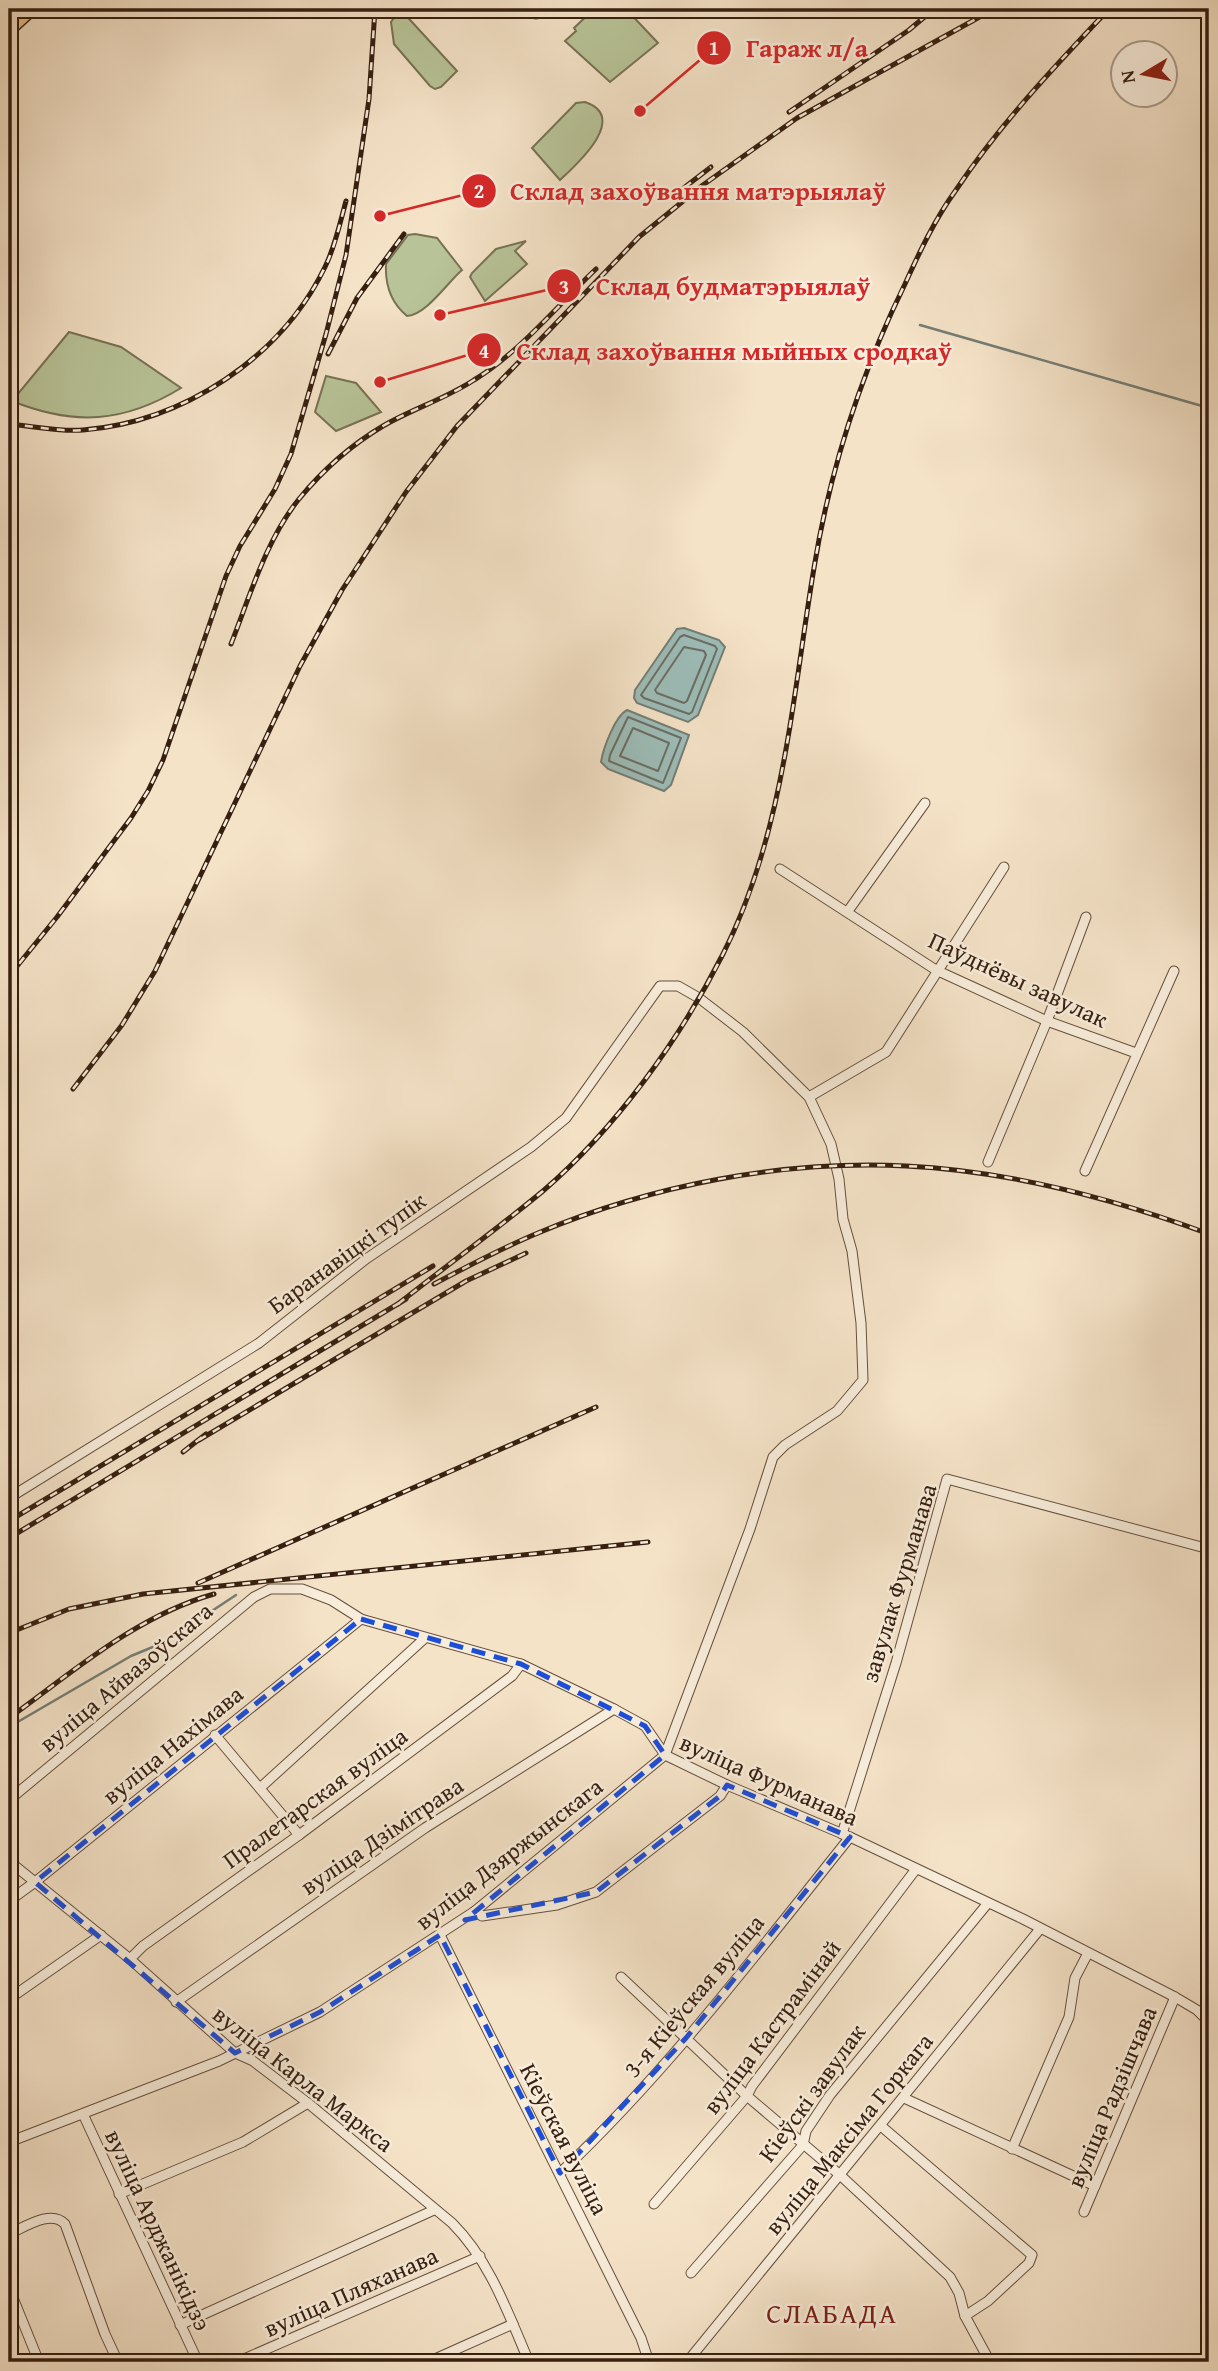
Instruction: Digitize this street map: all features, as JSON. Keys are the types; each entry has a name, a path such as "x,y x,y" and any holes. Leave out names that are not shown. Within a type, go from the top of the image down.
{"main road":[{"path":"9,31 33,9"}],"street":[{"path":"848,911 925,803"},
{"path":"809,1097 886,1052 1004,867"},
{"name":"Паўднёвы завулак","path":"780,869 936,970 1047,1021 1136,1053"},
{"path":"988,1162 1047,1021 1086,917"},
{"path":"1085,1171 1174,971"},
{"name":"Баранавіцкі тупік","path":"9,1498 249,1350 366,1259 531,1147 566,1118 660,986 678,986 699,998 743,1032 809,1097"},
{"name":"вуліца Дзяржынскага","path":"9,2142 235,2053 320,2012 475,1911 664,1755 750,1529 772,1457 837,1411 863,1380 861,1323 839,1179 831,1144 809,1097"},
{"name":"завулак Фурманава","path":"846,1835 947,1479 1209,1549"},
{"name":"вуліца Фурманава","path":"270,1588 302,1589 331,1600 361,1619 521,1664 645,1726 664,1755 727,1785 846,1835 988,1903 1175,1997 1197,2010 1209,2022"},
{"name":"вуліца Айвазоўскага","path":"9,1800 228,1617 270,1588"},
{"name":"вуліца Нахімава","path":"9,1901 361,1619"},
{"path":"260,1788 425,1638"},
{"name":"Пралетарская вуліца","path":"130,1959 143,1946 299,1835 512,1676 521,1664"},
{"name":"вуліца Дзімітрава","path":"176,2002 425,1828 614,1709"},
{"path":"215,1735 299,1835"},
{"path":"475,1911 482,1916 497,1915 558,1905 596,1892 720,1796 727,1785"},
{"name":"3-я Кіеўская вуліца","path":"560,2173 686,2038 846,1835"},
{"name":"вуліца Карла Маркса","path":"9,1861 130,1959 235,2053 253,2061 461,2231 480,2256 529,2362"},
{"name":"вуліца Кастрамінай","path":"654,2204 747,2096 916,1869"},
{"name":"Кіеўскі завулак","path":"691,2273 803,2145 806,2132 830,2095 988,1903"},
{"name":"вуліца Максіма Горкага","path":"687,2362 1040,1929"},
{"path":"9,1999 101,1935"},
{"name":"Кіеўская вуліца","path":"440,1936 641,2338 649,2362"},
{"path":"1012,2149 1069,2017 1075,1978 1088,1953"},
{"path":"621,1977 747,2096 839,2175 950,2277 965,2316 990,2362"},
{"name":"вуліца Радзішчава","path":"1084,2212 1175,1997"},
{"path":"904,2098 1095,2186"},
{"path":"119,2194 243,2142 307,2104"},
{"name":"вуліца Арджанікідзэ","path":"83,2114 198,2362"},
{"path":"880,2126 1032,2255 1030,2263 988,2301 965,2316"},
{"path":"180,2325 434,2210"},
{"path":"9,2234 51,2217 59,2218 65,2224 118,2362"},
{"name":"вуліца Пляханава","path":"237,2362 480,2256"},
{"path":"9,2288 39,2362"},
{"path":"428,2362 513,2324"}],"highlighted area":[{"path":"361,1619 521,1664 645,1726 665,1755 465,1920 596,1892 720,1796 727,1785 850,1837 686,2038 560,2173 440,1935 320,2012 235,2053 35,1882"}],"green space":[{"path":"400,9 457,71 441,87 435,89 430,86 394,44 391,22"},
{"path":"594,9 626,9 658,43 610,82 565,41"},
{"path":"585,102 598,109 602,118 601,129 587,153 560,180 532,148 576,103"},
{"path":"408,235 437,238 462,270 429,304 407,316 390,293 386,264"},
{"path":"526,241 515,251 527,264 485,301 470,277 472,273 496,249"},
{"path":"69,332 121,347 181,388 139,408 98,417 57,414 12,401"},
{"path":"326,376 356,383 381,412 336,431 315,412"}],"water":[{"path":"684,628 719,640 725,647 698,715 688,722 637,703 634,698 635,690 677,629"},
{"path":"627,710 689,735 671,785 664,791 608,769 601,762 614,726"}],"waterway":[{"path":"920,325 1209,408"},
{"path":"9,1727 131,1656 165,1642 236,1595"}],"railway":[{"path":"9,976 57,917 148,791 163,760 226,576 240,546 275,489 291,454 346,255 369,99 375,9"},
{"path":"789,112 909,30 934,9"},
{"path":"73,1089 122,1025 155,971 300,666 342,590 406,492 457,426 639,237 703,185 797,118 994,9"},
{"path":"398,1304 543,1191 570,1166 621,1111 644,1081 706,986 744,908 773,813 792,716 821,531 838,458 874,352 922,247 948,201 1010,119 1109,9"},
{"path":"672,197 711,167"},
{"path":"9,424 56,430 83,430 120,424 157,414 192,399 225,380 283,330 306,300 329,259 346,201"},
{"path":"328,354 357,298 404,234"},
{"path":"231,644 277,532 317,478 371,433 463,387 491,369 523,342 596,269"},
{"path":"434,1284 525,1239 626,1201 718,1179 812,1167 906,1166 1022,1180 1098,1198 1209,1234"},
{"path":"199,1440 466,1281 526,1253"},
{"path":"9,1521 433,1266"},
{"path":"9,1538 406,1299"},
{"path":"198,1583 596,1407"},
{"path":"183,1452 206,1434"},
{"path":"9,1633 69,1609 143,1594 648,1542"},
{"path":"9,1718 81,1664 132,1631 158,1616 214,1594"}],"place":[{"name":"Гараж л/а","path":"640,111"},
{"name":"Склад захоўвання матэрыялаў","path":"380,216"},
{"name":"Склад будматэрыялаў","path":"440,315"},
{"name":"Склад захоўвання мыйных сродкаў","path":"380,382"}],"district":[{"name":"СЛАБАДА","path":"832,2313"}]}
